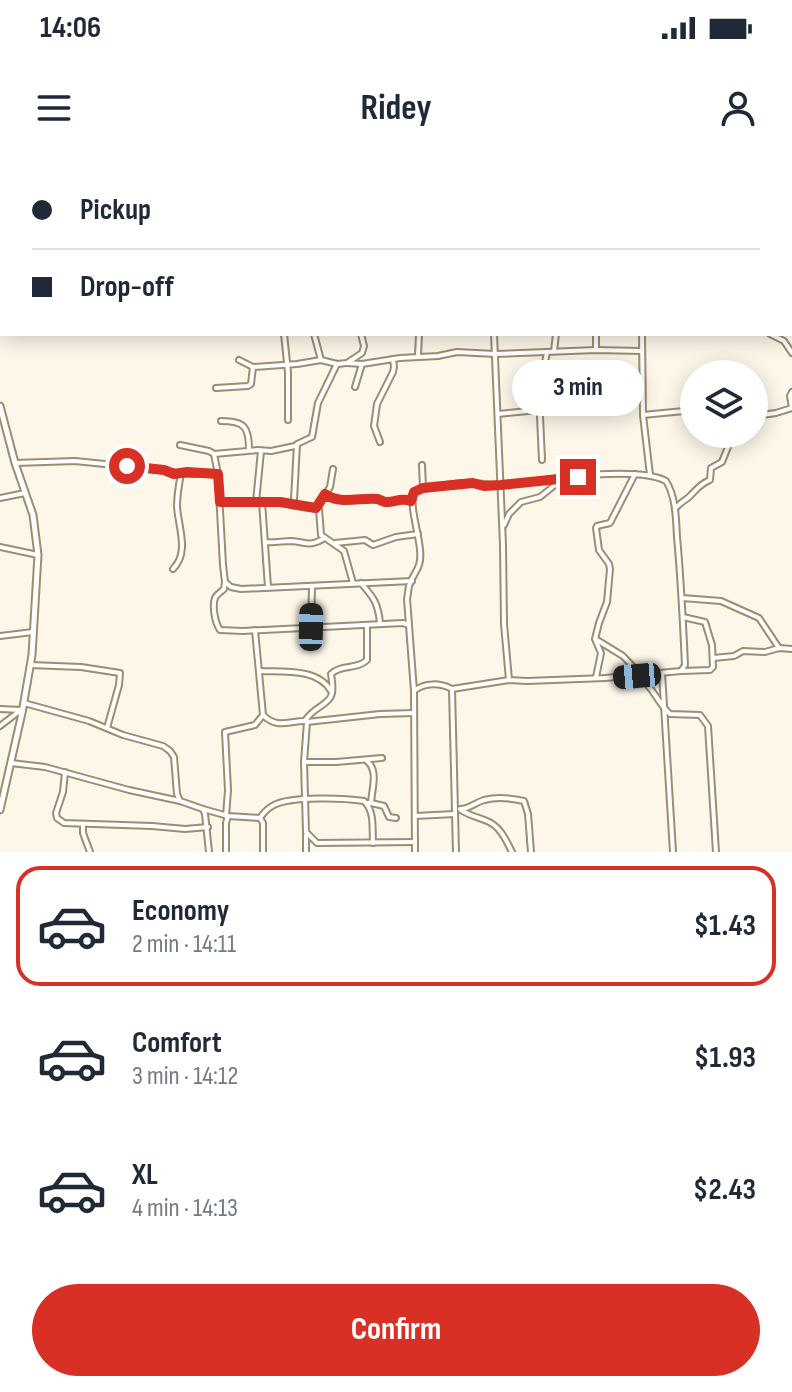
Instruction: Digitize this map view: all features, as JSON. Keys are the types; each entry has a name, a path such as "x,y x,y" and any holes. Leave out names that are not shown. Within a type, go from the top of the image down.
{"main road":[{"path":"0,406 35,524 38,555 30,665 0,810"}],"street":[{"path":"284,336 288,420"},
{"path":"315,336 321,360"},
{"path":"347,363 362,353 362,336"},
{"path":"418,357 419,336"},
{"path":"494,336 504,624 509,680"},
{"path":"554,351 556,336"},
{"path":"596,336 596,350"},
{"path":"642,336 643,415 650,475"},
{"path":"774,336 784,341 792,353"},
{"path":"239,360 253,367 321,360 337,364 362,364 457,352 641,351"},
{"path":"542,460 538,410 540,379 547,352"},
{"path":"380,442 374,426 377,404 393,372 393,359"},
{"path":"180,445 214,454 271,451 296,446 312,437 318,403 337,364"},
{"path":"355,387 362,364"},
{"path":"216,388 248,386 253,367"},
{"path":"540,379 558,383 568,393 603,389 642,391"},
{"path":"768,414 792,408 792,392"},
{"path":"498,414 538,410"},
{"path":"643,415 680,411"},
{"path":"221,421 239,422 244,426 249,432 249,450"},
{"path":"296,446 296,506"},
{"path":"675,509 697,487 710,480 711,468 722,462 728,448"},
{"path":"261,451 259,502 268,587"},
{"path":"214,454 225,582 224,589 214,600 216,625 220,630 409,625"},
{"path":"15,463 75,461 164,470 174,474 218,474"},
{"path":"422,465 423,488"},
{"path":"316,508 330,487 333,469"},
{"path":"173,569 182,555 177,497 181,473"},
{"path":"596,678 601,653 595,639 607,602 610,569 599,550 596,528 610,523 635,474"},
{"path":"415,852 414,691 407,599 409,586 420,562 418,527 411,501 414,492 423,488 473,483 501,485 600,475 635,474 662,479 668,484 675,509 685,665 681,671"},
{"path":"503,529 509,514 521,502 540,497 562,479"},
{"path":"0,498 25,493"},
{"path":"325,494 337,500 379,499 388,502 401,498 411,501"},
{"path":"220,502 280,502 319,509 323,539"},
{"path":"333,543 362,539 373,545 418,534"},
{"path":"265,542 304,544 323,539"},
{"path":"323,539 344,551 353,583"},
{"path":"0,547 38,555"},
{"path":"225,582 241,589 412,581"},
{"path":"361,583 374,598 380,624"},
{"path":"311,627 312,585"},
{"path":"682,598 721,601 759,618 779,648"},
{"path":"414,691 432,684 452,689 509,680 639,676 712,669 712,645 705,622 683,617"},
{"path":"306,852 306,722 310,713 328,701 332,693 331,674 335,670 360,666 367,660 367,625"},
{"path":"255,630 263,715 269,721 277,724 414,713"},
{"path":"0,636 33,632"},
{"path":"595,639 623,656 670,714 700,715 708,726 716,852"},
{"path":"713,658 734,656 743,651 792,649"},
{"path":"30,665 81,667 120,673 107,728"},
{"path":"260,671 295,672 316,677 327,683 332,693"},
{"path":"662,673 673,852"},
{"path":"452,689 456,852"},
{"path":"0,709 23,707 163,746 174,757 180,801"},
{"path":"0,726 23,707"},
{"path":"226,852 228,790 225,732 255,725 263,715"},
{"path":"304,762 382,758"},
{"path":"366,760 372,765 374,773 369,803 373,843"},
{"path":"11,763 45,767 227,816 260,818"},
{"path":"65,772 56,813 64,823 185,829 208,827"},
{"path":"260,818 277,803 306,799 356,799 384,806 389,817 396,818"},
{"path":"415,816 468,809 489,799 524,801 531,852"},
{"path":"203,809 208,827 209,852"},
{"path":"457,811 486,820 501,830 512,852"},
{"path":"260,818 263,823 263,852"},
{"path":"83,824 90,852"},
{"path":"306,832 317,843 415,842"}],"route":[{"path":"127,466 174,474 218,474 220,502 280,502 316,508 325,494 337,500 379,499 388,502 401,498 411,501 414,492 423,488 473,483 501,485 578,477"}]}
